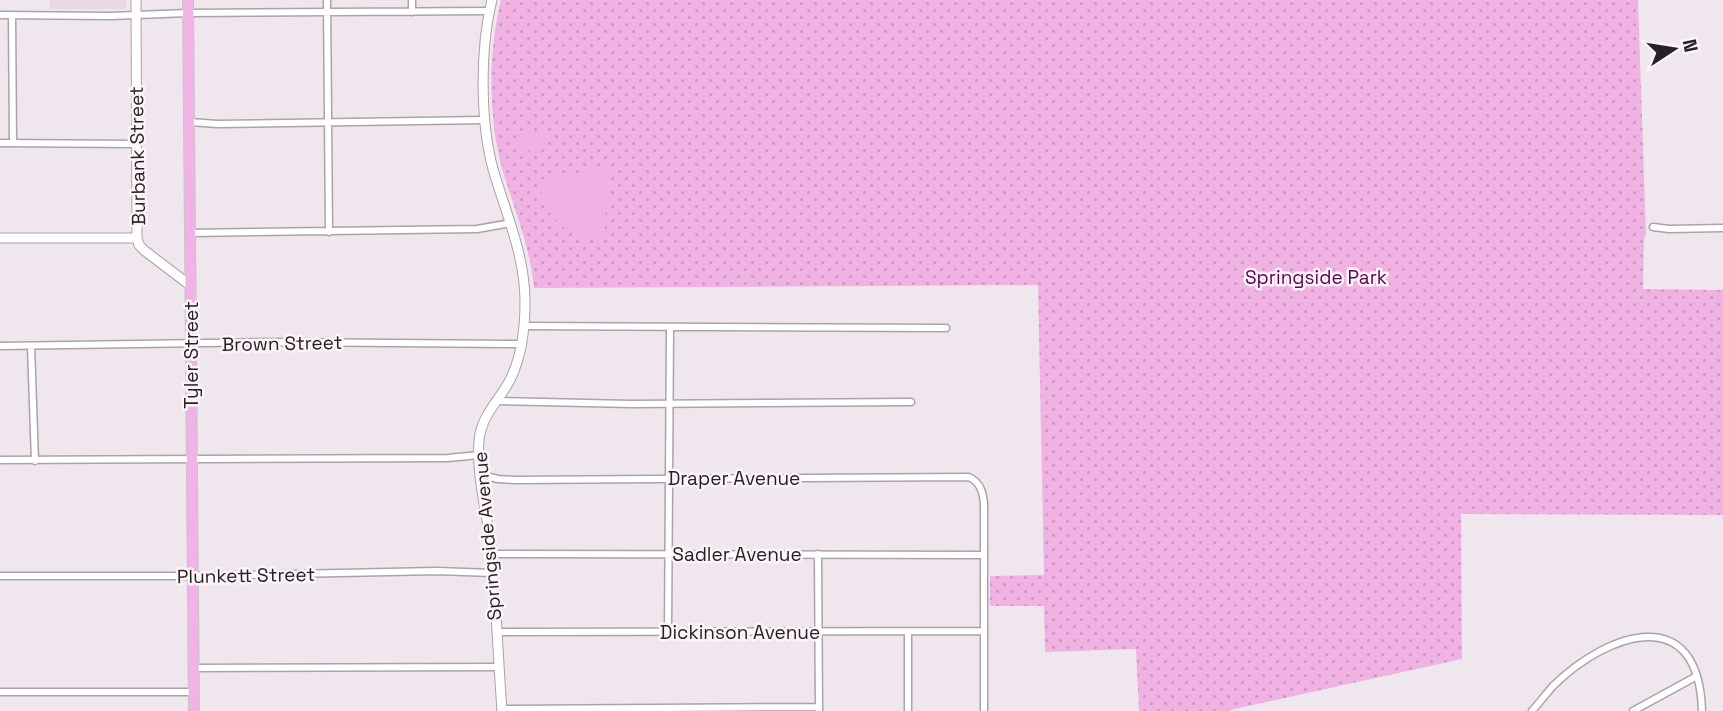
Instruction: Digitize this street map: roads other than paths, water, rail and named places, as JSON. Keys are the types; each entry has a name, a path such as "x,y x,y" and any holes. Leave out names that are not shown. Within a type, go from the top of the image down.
{"main road":[{"name":"Tyler Street","path":"188,0 194,711"}],"street":[{"name":"Burbank Street","path":"136,0 137,238 145,251 191,286"},
{"path":"327,0 329,232"},
{"path":"412,0 412,12"},
{"name":"Springside Avenue","path":"492,0 486,23 484,120 493,167 522,262 524,327 517,364 509,383 483,423 479,455 491,554 502,710"},
{"path":"0,15 490,11"},
{"path":"12,15 13,143"},
{"path":"190,122 217,124 484,120"},
{"path":"0,144 136,144"},
{"path":"191,233 477,229 511,223"},
{"path":"1653,227 1723,228"},
{"path":"0,238 137,238"},
{"path":"524,327 946,328"},
{"path":"668,632 670,328"},
{"name":"Brown Street","path":"0,346 398,342 522,344"},
{"path":"31,346 35,461"},
{"path":"495,401 911,402"},
{"path":"0,460 448,458 479,455"},
{"name":"Draper Avenue","path":"481,475 515,480 969,477 975,480 981,489 985,527 983,555"},
{"name":"Sadler Avenue","path":"491,554 983,555"},
{"path":"502,710 819,709 817,554"},
{"path":"983,555 984,711"},
{"name":"Plunkett Street","path":"0,576 192,576 437,571 492,573"},
{"path":"908,631 908,711"},
{"name":"Dickinson Avenue","path":"496,632 983,631"},
{"path":"1532,711 1554,685 1579,666 1615,645 1645,635 1664,638 1677,645 1694,664 1702,711"},
{"path":"194,668 498,667"},
{"path":"1633,711 1697,676"},
{"path":"0,692 194,692"}],"park label":[{"name":"Springside Park","path":"1316,277"}]}
